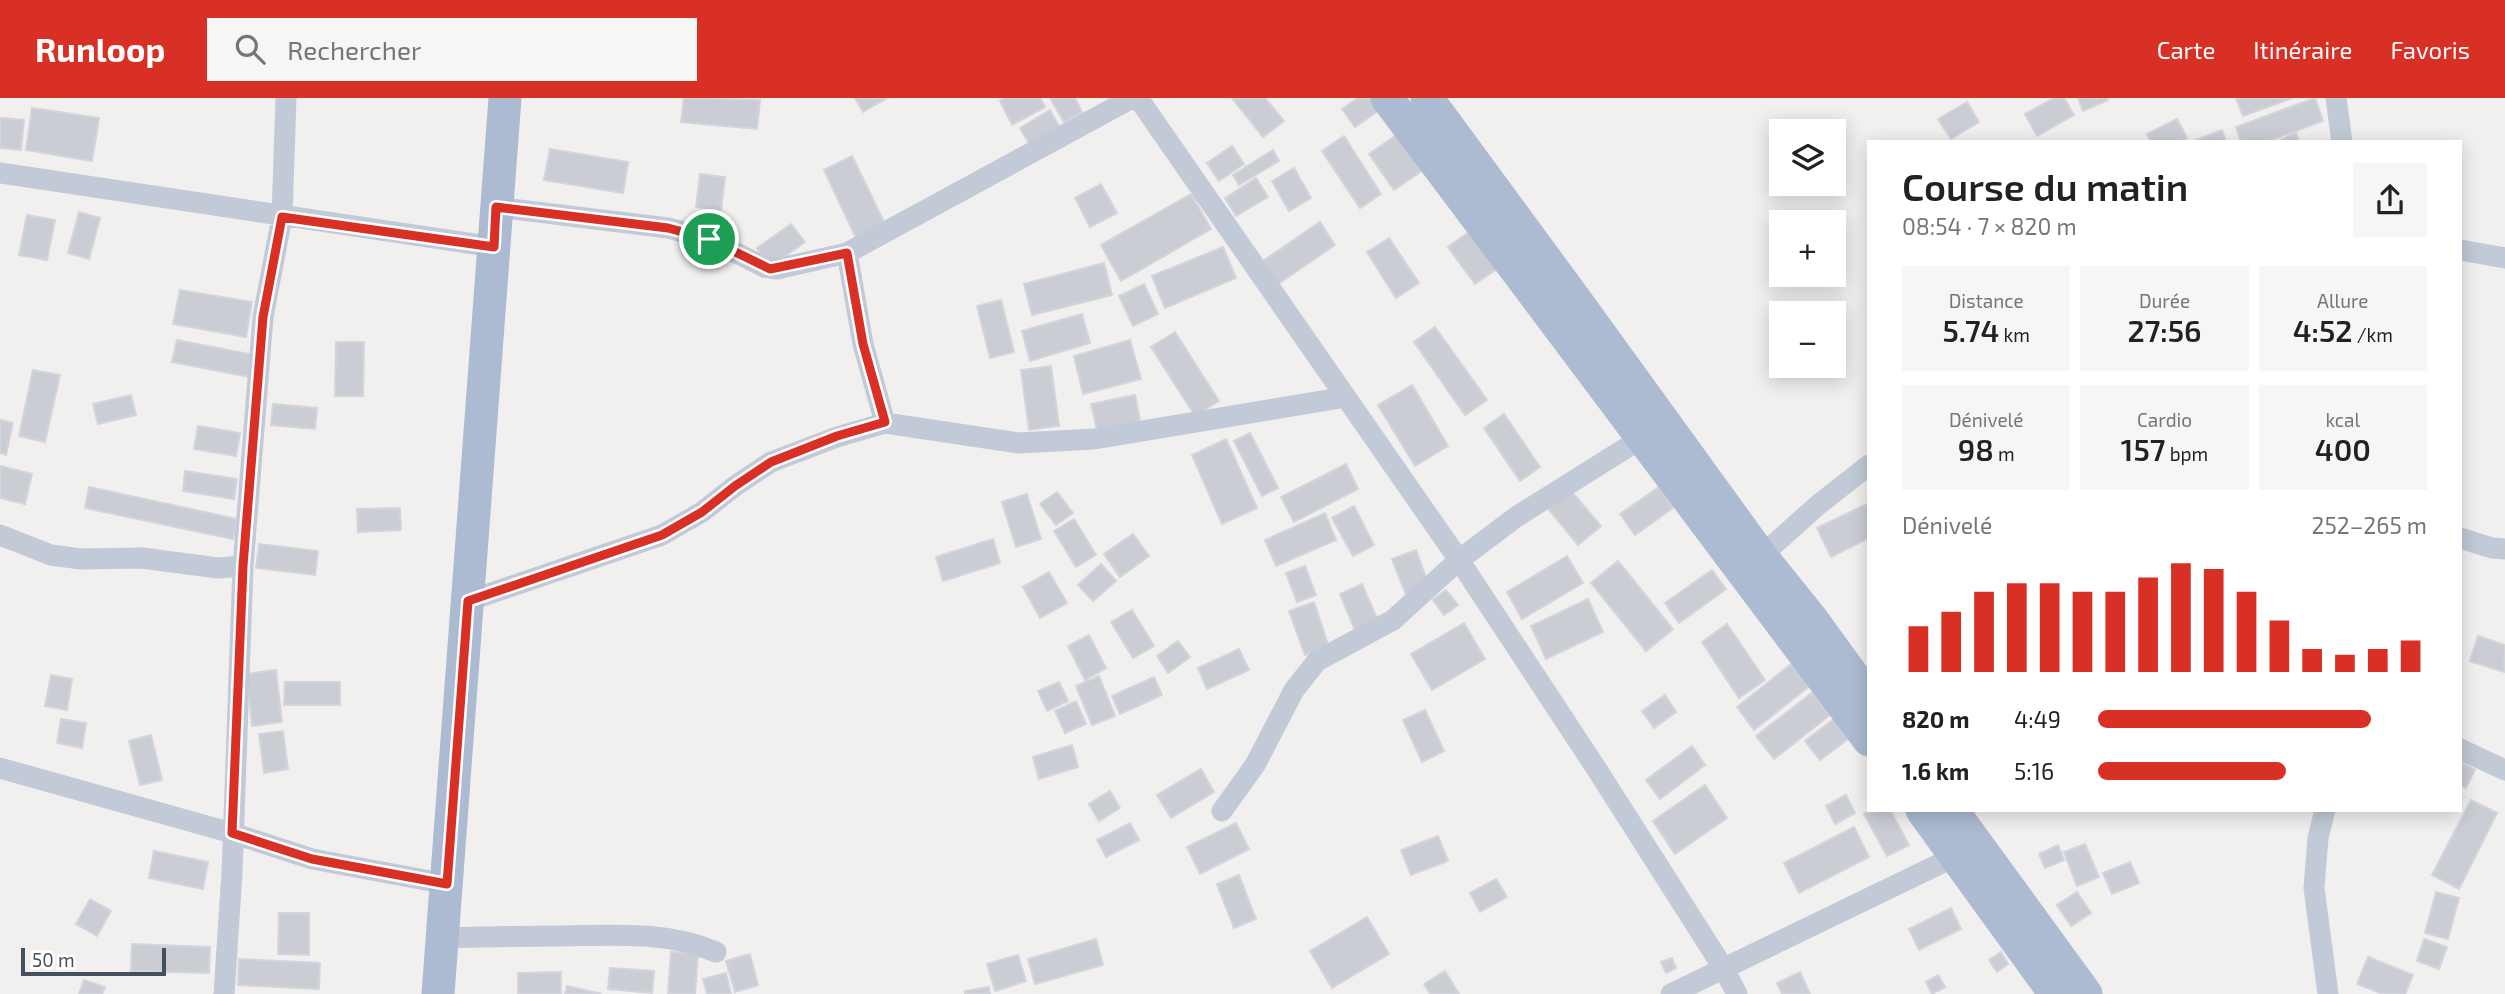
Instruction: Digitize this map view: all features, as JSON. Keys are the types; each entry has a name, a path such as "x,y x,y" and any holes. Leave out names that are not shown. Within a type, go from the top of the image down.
{"main road":[{"path":"438,994 505,98"},
{"path":"1387,98 1867,737"},
{"path":"1427,98 1761,556 1811,618 1867,695"},
{"path":"1923,812 2055,994"},
{"path":"1953,812 2086,994"}],"street":[{"path":"224,994 232,873 243,566 263,317 282,217 286,98"},
{"path":"496,207 668,228 709,239 770,269 847,253 1132,98"},
{"path":"1138,98 1459,560 1596,768 1724,969 1737,994"},
{"path":"2336,98 2342,140"},
{"path":"0,173 494,247"},
{"path":"2462,250 2505,258"},
{"path":"847,253 863,344 885,422"},
{"path":"468,601 662,535 702,512 771,462 837,436 885,422 1019,443 1094,439 1346,397"},
{"path":"1222,811 1255,765 1294,690 1317,661 1393,620 1459,560 1516,517 1642,438"},
{"path":"1761,556 1867,467"},
{"path":"0,534 51,555 81,559 142,558 218,568 243,566"},
{"path":"2462,539 2505,549"},
{"path":"2462,750 2505,770"},
{"path":"0,768 232,833 312,859 447,884"},
{"path":"2324,812 2318,838 2314,888 2328,994"},
{"path":"1671,994 1956,856"},
{"path":"443,938 622,934 669,937 716,951"}],"building":[{"path":"684,98 760,100 757,129 681,122"},
{"path":"855,98 887,98 863,112"},
{"path":"1005,98 1040,98 1045,107 1012,125 1000,101"},
{"path":"1050,98 1075,98 1082,112 1064,122"},
{"path":"1232,98 1265,98 1284,121 1263,137"},
{"path":"1358,98 1373,98 1381,109 1355,127 1342,109"},
{"path":"2054,98 2064,98 2074,115 2037,136 2025,114"},
{"path":"2078,98 2107,98 2108,100 2083,111"},
{"path":"2236,98 2293,98 2243,116"},
{"path":"2315,98 2323,121 2271,140 2240,140 2236,127"},
{"path":"1967,102 1979,122 1951,139 1938,119"},
{"path":"32,108 99,118 92,161 26,150"},
{"path":"1050,110 1060,128 1030,145 1020,128"},
{"path":"0,118 24,120 21,150 0,148"},
{"path":"2177,119 2187,138 2150,140 2147,134"},
{"path":"1404,130 1429,166 1394,190 1369,154"},
{"path":"2222,130 2225,140 2196,140"},
{"path":"2296,133 2298,140 2280,140"},
{"path":"1344,136 1381,194 1360,208 1322,151"},
{"path":"1232,146 1244,164 1219,181 1207,163"},
{"path":"550,149 628,162 623,193 544,180"},
{"path":"1273,150 1279,161 1239,185 1233,175"},
{"path":"852,156 885,224 856,238 824,170"},
{"path":"1294,168 1311,198 1289,211 1272,181"},
{"path":"700,174 725,177 721,210 696,207"},
{"path":"1256,178 1268,197 1236,216 1225,198"},
{"path":"1101,184 1117,213 1090,227 1075,198"},
{"path":"1191,194 1211,229 1121,281 1101,245"},
{"path":"79,212 100,218 89,259 68,253"},
{"path":"27,215 55,220 47,260 19,255"},
{"path":"709,219 731,222 730,234 707,231"},
{"path":"1320,222 1335,245 1278,284 1263,261"},
{"path":"791,224 805,242 770,267 757,248"},
{"path":"1476,227 1503,265 1475,284 1448,247"},
{"path":"1389,238 1419,283 1396,298 1367,252"},
{"path":"1223,247 1236,278 1165,308 1152,276"},
{"path":"1104,263 1112,295 1032,315 1024,284"},
{"path":"1144,284 1158,314 1133,326 1119,296"},
{"path":"180,290 252,302 246,337 173,324"},
{"path":"1001,300 1014,352 990,358 977,306"},
{"path":"1082,314 1090,343 1030,361 1022,331"},
{"path":"1435,327 1487,400 1465,415 1414,342"},
{"path":"1175,332 1219,401 1195,416 1151,347"},
{"path":"177,340 254,355 250,377 172,362"},
{"path":"1130,340 1141,379 1083,394 1074,356"},
{"path":"336,342 364,342 363,396 335,396"},
{"path":"1051,366 1059,426 1029,430 1021,370"},
{"path":"33,370 60,375 45,442 19,436"},
{"path":"1412,385 1448,446 1415,466 1378,405"},
{"path":"131,395 136,415 98,424 93,404"},
{"path":"1135,395 1140,421 1097,430 1091,404"},
{"path":"273,404 317,408 315,429 271,425"},
{"path":"1504,414 1540,467 1520,481 1484,428"},
{"path":"0,420 13,423 6,455 0,453"},
{"path":"198,426 240,433 236,456 194,449"},
{"path":"1250,433 1278,488 1262,496 1234,441"},
{"path":"1226,439 1257,508 1222,524 1192,455"},
{"path":"1346,464 1358,489 1294,522 1281,497"},
{"path":"0,466 32,474 25,504 0,498"},
{"path":"185,471 237,479 234,499 183,491"},
{"path":"1567,486 1601,526 1578,545 1545,505"},
{"path":"89,487 237,519 233,539 85,508"},
{"path":"1659,487 1673,508 1635,535 1620,514"},
{"path":"1057,492 1073,513 1056,525 1040,504"},
{"path":"1027,494 1041,539 1016,547 1002,502"},
{"path":"1867,504 1867,539 1831,557 1817,528"},
{"path":"1354,506 1374,545 1353,556 1332,518"},
{"path":"400,508 401,530 358,532 357,509"},
{"path":"1325,513 1336,540 1276,566 1265,540"},
{"path":"1074,519 1096,555 1076,567 1054,531"},
{"path":"1133,534 1149,556 1120,577 1104,554"},
{"path":"993,539 1000,563 943,581 936,557"},
{"path":"259,544 318,551 315,575 256,568"},
{"path":"1416,550 1429,586 1406,595 1392,559"},
{"path":"1567,556 1583,583 1522,619 1507,592"},
{"path":"1618,561 1673,629 1646,651 1591,583"},
{"path":"1101,564 1116,581 1093,601 1078,585"},
{"path":"1305,566 1316,595 1297,602 1286,573"},
{"path":"1712,570 1726,589 1679,623 1665,603"},
{"path":"1049,572 1067,603 1040,618 1023,587"},
{"path":"1362,584 1379,623 1356,633 1340,594"},
{"path":"1446,590 1458,605 1444,615 1433,600"},
{"path":"1588,599 1603,632 1546,659 1531,626"},
{"path":"1314,602 1329,647 1305,655 1289,611"},
{"path":"1132,610 1154,646 1133,658 1111,622"},
{"path":"1464,623 1485,659 1432,690 1411,654"},
{"path":"1727,624 1765,680 1739,698 1702,642"},
{"path":"1089,635 1106,668 1085,680 1068,646"},
{"path":"2478,636 2505,645 2504,672 2470,661"},
{"path":"1178,641 1190,657 1168,673 1157,656"},
{"path":"1239,649 1249,670 1207,689 1198,668"},
{"path":"1799,658 1817,680 1754,730 1737,707"},
{"path":"276,670 282,722 252,726 247,674"},
{"path":"51,675 72,679 67,710 45,706"},
{"path":"1099,676 1115,716 1092,725 1076,686"},
{"path":"1154,677 1162,695 1120,714 1112,696"},
{"path":"285,682 340,682 340,705 284,705"},
{"path":"1059,682 1068,701 1047,711 1038,691"},
{"path":"1812,693 1830,715 1774,759 1756,736"},
{"path":"1665,695 1676,712 1654,728 1642,711"},
{"path":"1076,701 1086,724 1065,733 1055,711"},
{"path":"1425,710 1444,751 1422,762 1403,720"},
{"path":"1838,716 1853,735 1820,760 1805,741"},
{"path":"61,719 86,723 82,748 57,743"},
{"path":"283,731 288,769 264,773 259,734"},
{"path":"151,735 162,780 140,785 129,741"},
{"path":"1072,745 1078,767 1039,779 1033,757"},
{"path":"1692,746 1705,765 1660,799 1646,780"},
{"path":"2463,763 2475,770 2466,788 2462,786"},
{"path":"1201,769 1214,792 1171,818 1157,795"},
{"path":"1705,785 1727,818 1675,854 1653,821"},
{"path":"1110,791 1120,808 1099,821 1089,804"},
{"path":"1846,795 1855,813 1835,824 1826,806"},
{"path":"2471,800 2497,813 2459,889 2432,875"},
{"path":"1891,812 1909,845 1887,856 1864,814"},
{"path":"1130,823 1139,840 1106,857 1097,840"},
{"path":"1236,823 1249,849 1200,874 1187,847"},
{"path":"1854,827 1869,857 1799,893 1784,863"},
{"path":"1438,836 1448,861 1411,875 1401,850"},
{"path":"2085,844 2099,877 2077,886 2064,852"},
{"path":"2058,845 2064,860 2045,868 2039,854"},
{"path":"154,851 208,862 203,889 149,878"},
{"path":"2130,862 2139,883 2112,894 2103,873"},
{"path":"1239,875 1256,919 1234,928 1217,884"},
{"path":"1496,879 1507,897 1480,912 1470,893"},
{"path":"2077,892 2091,913 2071,926 2057,905"},
{"path":"2436,892 2459,898 2448,939 2425,933"},
{"path":"90,899 111,911 97,936 76,924"},
{"path":"1951,908 1961,929 1919,950 1909,929"},
{"path":"279,913 309,913 309,955 278,954"},
{"path":"1367,917 1389,954 1332,988 1310,951"},
{"path":"1096,939 1103,965 1035,984 1028,959"},
{"path":"2424,939 2447,947 2439,969 2417,961"},
{"path":"132,944 210,947 209,973 131,971"},
{"path":"671,952 698,954 695,994 668,994"},
{"path":"2001,952 2008,964 1997,972 1989,960"},
{"path":"750,954 758,985 735,992 726,961"},
{"path":"1018,955 1026,981 995,991 987,964"},
{"path":"2368,957 2413,975 2405,994 2383,994 2357,984"},
{"path":"1672,958 1676,968 1666,973 1661,962"},
{"path":"239,959 320,963 319,989 238,985"},
{"path":"610,968 654,971 652,993 608,989"},
{"path":"1445,971 1459,994 1430,994 1424,984"},
{"path":"561,972 561,994 518,994 518,973"},
{"path":"1800,972 1810,994 1782,994 1777,983"},
{"path":"726,973 731,994 707,994 703,979"},
{"path":"1938,975 1945,987 1932,994 1926,982"},
{"path":"84,980 105,987 102,994 79,994"},
{"path":"567,986 602,994 565,994"},
{"path":"989,987 990,994 965,994 965,991"}],"route":[{"path":"496,207 668,228 709,239 770,269 847,253 863,344 885,422 837,436 771,462 702,512 662,535 468,601 447,884 312,859 232,833 243,566 263,317 282,217 494,247 496,207"}]}
